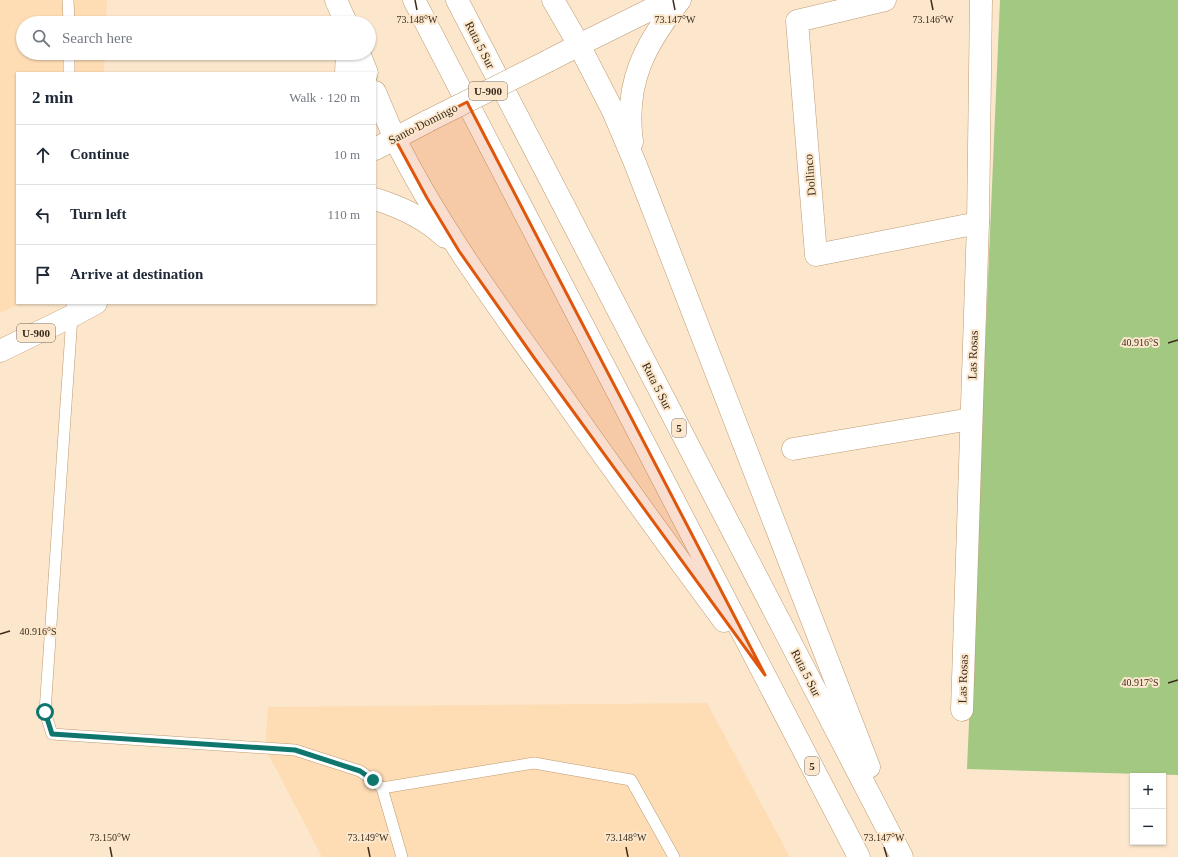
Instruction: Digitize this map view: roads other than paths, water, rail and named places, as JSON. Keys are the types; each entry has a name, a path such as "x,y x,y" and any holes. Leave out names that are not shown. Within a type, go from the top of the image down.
{"main road":[{"name":"5","path":"414,0 859,857"},
{"name":"Ruta 5 Sur","path":"456,0 903,857"},
{"path":"553,0 579,45 613,111 635,163 903,857"},
{"name":"Santo Domingo","path":"376,149 428,121 670,0"},
{"path":"635,163 630,132 630,113 632,94 640,62 648,45 667,16 680,0"},
{"name":"Dollinco","path":"885,0 797,21 816,255 978,223"},
{"name":"Las Rosas","path":"962,710 978,223 981,0"},
{"path":"346,72 347,60"},
{"path":"362,60 367,72"},
{"path":"376,94 410,170 459,251 661,536 765,675"},
{"path":"376,199 414,215 429,224 459,251"},
{"name":"U-900","path":"0,351 72,310 93,304"},
{"path":"793,449 971,419"}],"lane":[{"path":"68,0 69,16"},
{"path":"69,60 69,72"},
{"path":"72,310 45,712 52,734 295,750 360,771 382,788 402,857"},
{"path":"382,788 534,763 631,780 674,857"}]}
